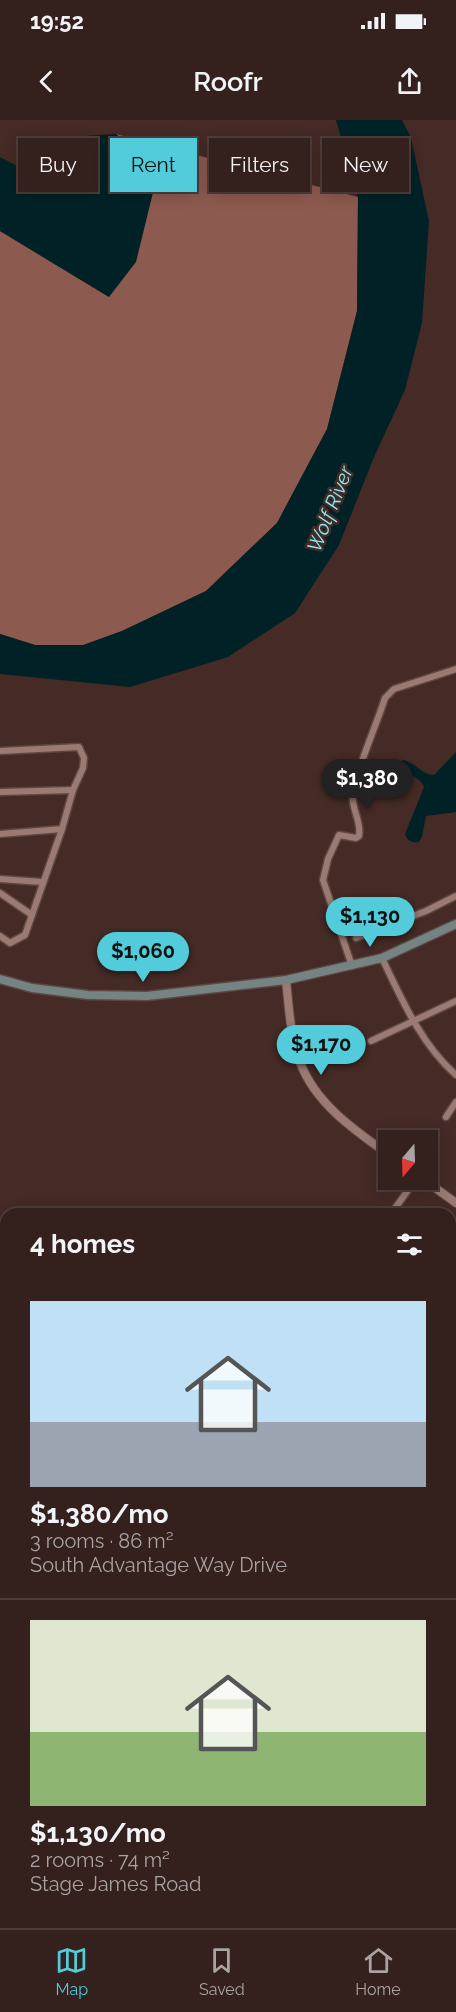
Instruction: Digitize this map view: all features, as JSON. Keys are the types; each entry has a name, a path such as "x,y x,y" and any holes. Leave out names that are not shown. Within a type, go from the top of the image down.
{"main road":[{"path":"0,979 32,988 88,995 147,996 286,980 382,958 456,924"}],"street":[{"path":"352,966 323,880 328,859 339,835 356,838 359,836 361,826 355,813 353,793 386,698 394,689 456,669"},
{"path":"0,751 79,747 84,758 83,768 73,790 62,829 25,935 10,943 0,936"},
{"path":"0,792 73,790"},
{"path":"0,834 62,829"},
{"path":"0,879 42,882"},
{"path":"0,893 32,915"},
{"path":"356,938 426,911 456,896"},
{"path":"382,958 413,1021 445,1065 456,1075"},
{"path":"286,980 293,1036 299,1061 313,1088 348,1124 378,1146"},
{"path":"371,1041 456,1001"},
{"path":"446,1117 456,1102"},
{"path":"395,1208 408,1190"},
{"path":"438,1190 456,1203"}],"shaded area":[{"path":"197,155 209,158 209,192 310,192 310,185 322,188 322,192 339,192 358,197 357,311 327,429 277,523 206,591 122,631 84,645 35,645 0,634 0,231 109,297 150,192 197,192"}],"water":[{"name":"Wolf River","path":"336,120 402,120 411,138 429,221 422,323 405,390 374,457 339,545 295,613 228,657 130,687 0,674 0,634 35,645 83,645 122,631 206,591 277,523 327,429 357,311 357,192 409,192 409,138 341,138"},
{"path":"116,134 120,138 110,138 110,192 153,192 136,262 109,297 0,231 0,157 18,167 18,192 98,192 98,138 81,138"},
{"path":"456,752 456,812 426,816 419,842 410,841 405,834 424,787 415,777 402,773 398,769 398,764 403,760 407,761 426,773 434,775"}]}
